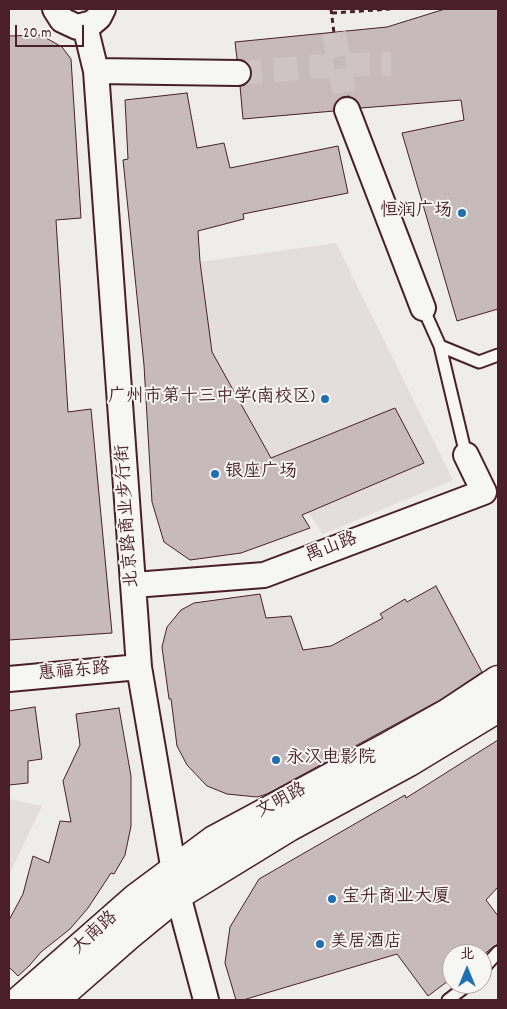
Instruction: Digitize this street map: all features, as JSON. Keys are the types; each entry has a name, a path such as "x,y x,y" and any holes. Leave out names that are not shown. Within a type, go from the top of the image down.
{"main road":[{"name":"文明路","path":"175,882 214,840 448,713 498,680"},
{"name":"文明路","path":"175,882 290,827 418,758 498,708"},
{"name":"大南路","path":"20,1000 136,898 175,882"},
{"name":"大南路","path":"55,1000 128,936 175,882"}],"street":[{"path":"55,9 62,20 76,26 85,26 92,23 99,17 103,9"},
{"name":"北京路商业步行街","path":"85,26 96,71 139,667 175,882 206,1000"},
{"path":"96,71 238,73"},
{"path":"347,110 423,308"},
{"name":"禺山路","path":"134,585 264,575 484,492 466,455"},
{"name":"惠福东路","path":"9,679 139,667"}],"lane":[{"path":"423,308 440,346 466,455"},
{"path":"440,346 479,362 498,355"}],"path":[{"path":"334,33 332,11 390,9"}],"shaded area":[{"name":"广州市第十三中学(南校区)","path":"336,243 453,480 323,534 264,447 212,352 200,262"},
{"path":"9,799 42,806 9,875"}],"building":[{"name":"恒润广场","path":"445,9 498,9 498,309 457,321 402,133 464,120 461,100 361,108 356,100 349,96 342,97 337,101 334,111 243,119 240,86 245,85 250,80 252,73 245,61 237,59 235,42 387,27"},
{"path":"41,35 62,47 71,59 81,218 56,220 68,412 91,409 112,633 9,640 9,36"},
{"path":"187,93 197,148 224,143 230,168 338,146 348,193 243,214 244,219 198,231 200,262 212,352 271,458 395,408 424,463 302,515 310,528 241,553 190,560 164,542 152,502 144,365 123,160 128,159 125,100"},
{"path":"436,586 482,672 440,700 267,794 257,797 227,794 207,786 187,765 177,746 162,647 167,627 181,610 194,603 260,594 266,618 291,616 303,650 331,646 383,618 380,614 405,599 407,602"},
{"path":"35,707 42,759 28,761 28,783 9,785 9,711"},
{"path":"119,708 131,776 131,826 125,855 114,874 111,873 88,908 70,929 41,952 18,976 9,967 9,920 23,894 33,856 49,863 60,821 71,822 63,781 80,745 76,714"},
{"name":"宝升商业大厦","path":"498,740 498,887 486,900 498,916 498,944 492,948 492,944 442,944 442,986 428,996 397,954 243,1000 236,1000 225,963 230,927 259,879 405,795 406,798"}],"tunnel":[{"path":"334,33 347,110"},
{"path":"238,73 339,65 391,64"}],"place":[{"name":"恒润广场","path":"462,213"},
{"name":"广州市第十三中学(南校区)","path":"325,399"},
{"name":"银座广场","path":"215,474"},
{"name":"永汉电影院","path":"276,760"},
{"name":"宝升商业大厦","path":"332,899"},
{"name":"美居酒店","path":"320,944"}]}
